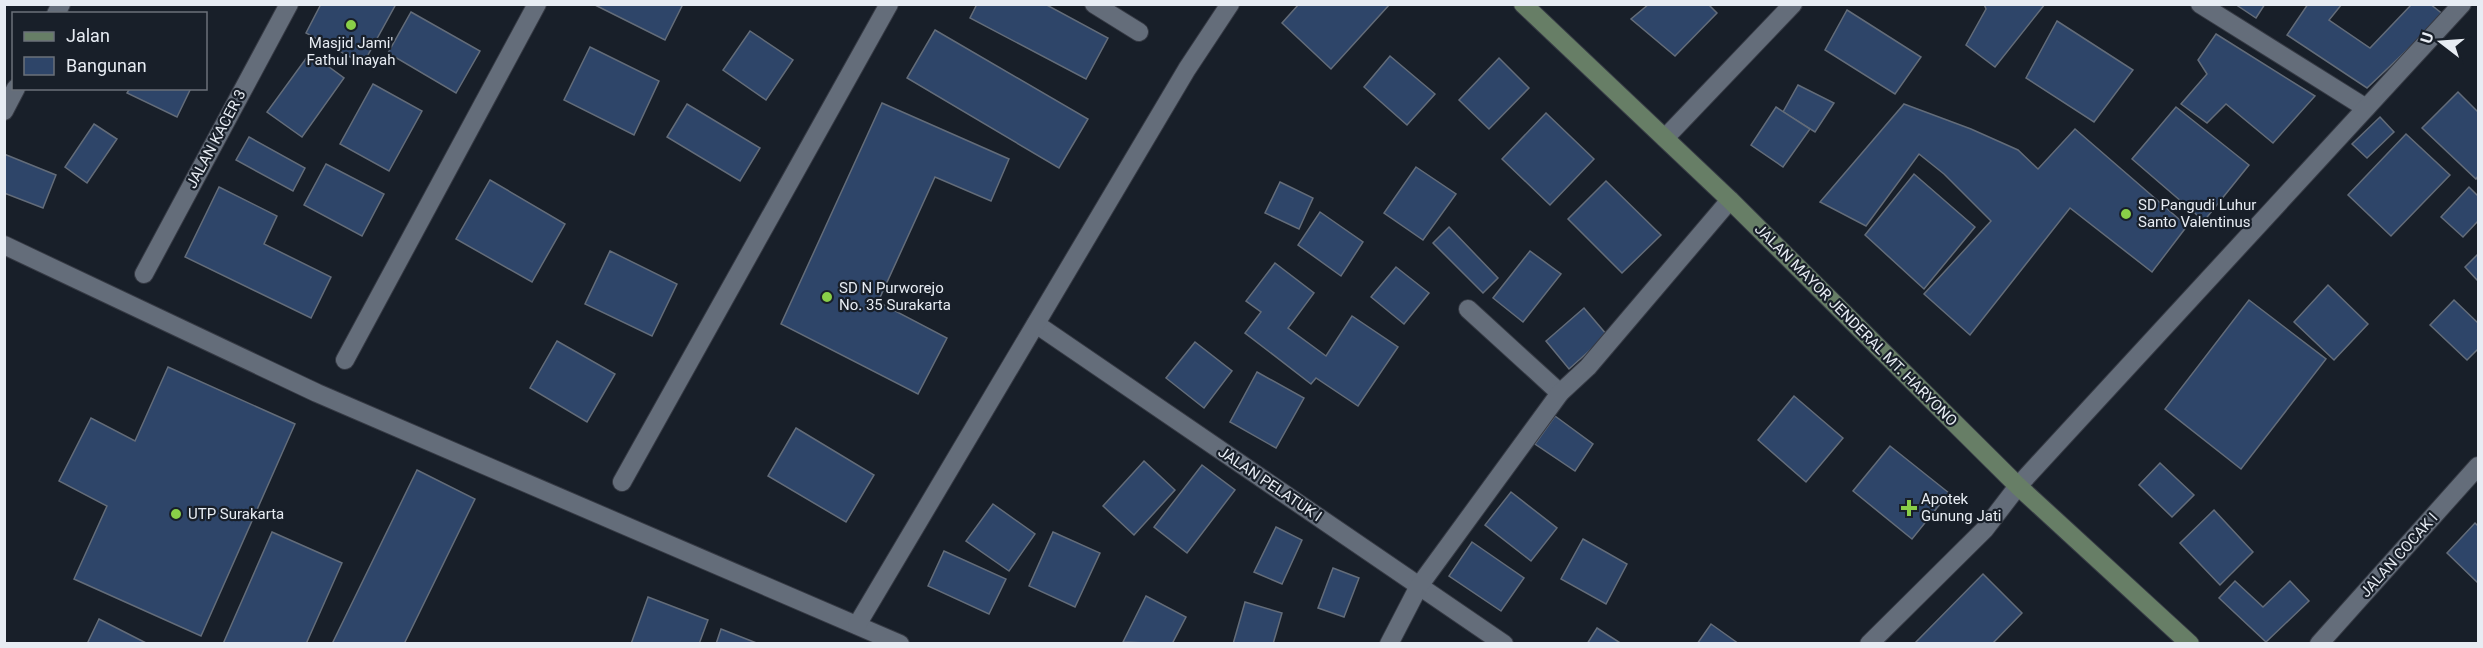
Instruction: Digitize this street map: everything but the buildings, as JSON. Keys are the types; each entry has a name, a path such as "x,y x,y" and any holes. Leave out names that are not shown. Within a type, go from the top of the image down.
{"main road":[{"name":"JALAN MAYOR JENDERAL MT. HARYONO","path":"1523,4 1730,200 2018,486 2190,644"}],"street":[{"name":"JALAN KACER 3","path":"144,274 289,4"},
{"path":"345,360 537,4"},
{"path":"622,482 889,4"},
{"path":"1094,4 1139,32"},
{"path":"857,625 1187,69 1230,4"},
{"path":"1665,138 1793,4"},
{"path":"2200,4 2366,108"},
{"path":"1869,644 1985,529 2018,486 2462,4"},
{"path":"4,111 15,90"},
{"path":"1389,644 1419,585 1560,393 1588,367 1730,200"},
{"path":"4,245 317,393 900,644"},
{"path":"1468,309 1560,393"},
{"name":"JALAN PELATUK I","path":"1036,324 1504,644"},
{"name":"JALAN COCAK I","path":"2319,644 2478,466"}],"place":[{"name":"Masjid Jami' Fathul Inayah","path":"351,25"},
{"name":"SD Pangudi Luhur Santo Valentinus","path":"2126,214"},
{"name":"SD N Purworejo No. 35 Surakarta","path":"827,297"},
{"name":"Apotek Gunung Jati","path":"1909,508"},
{"name":"UTP Surakarta","path":"176,514"}]}
